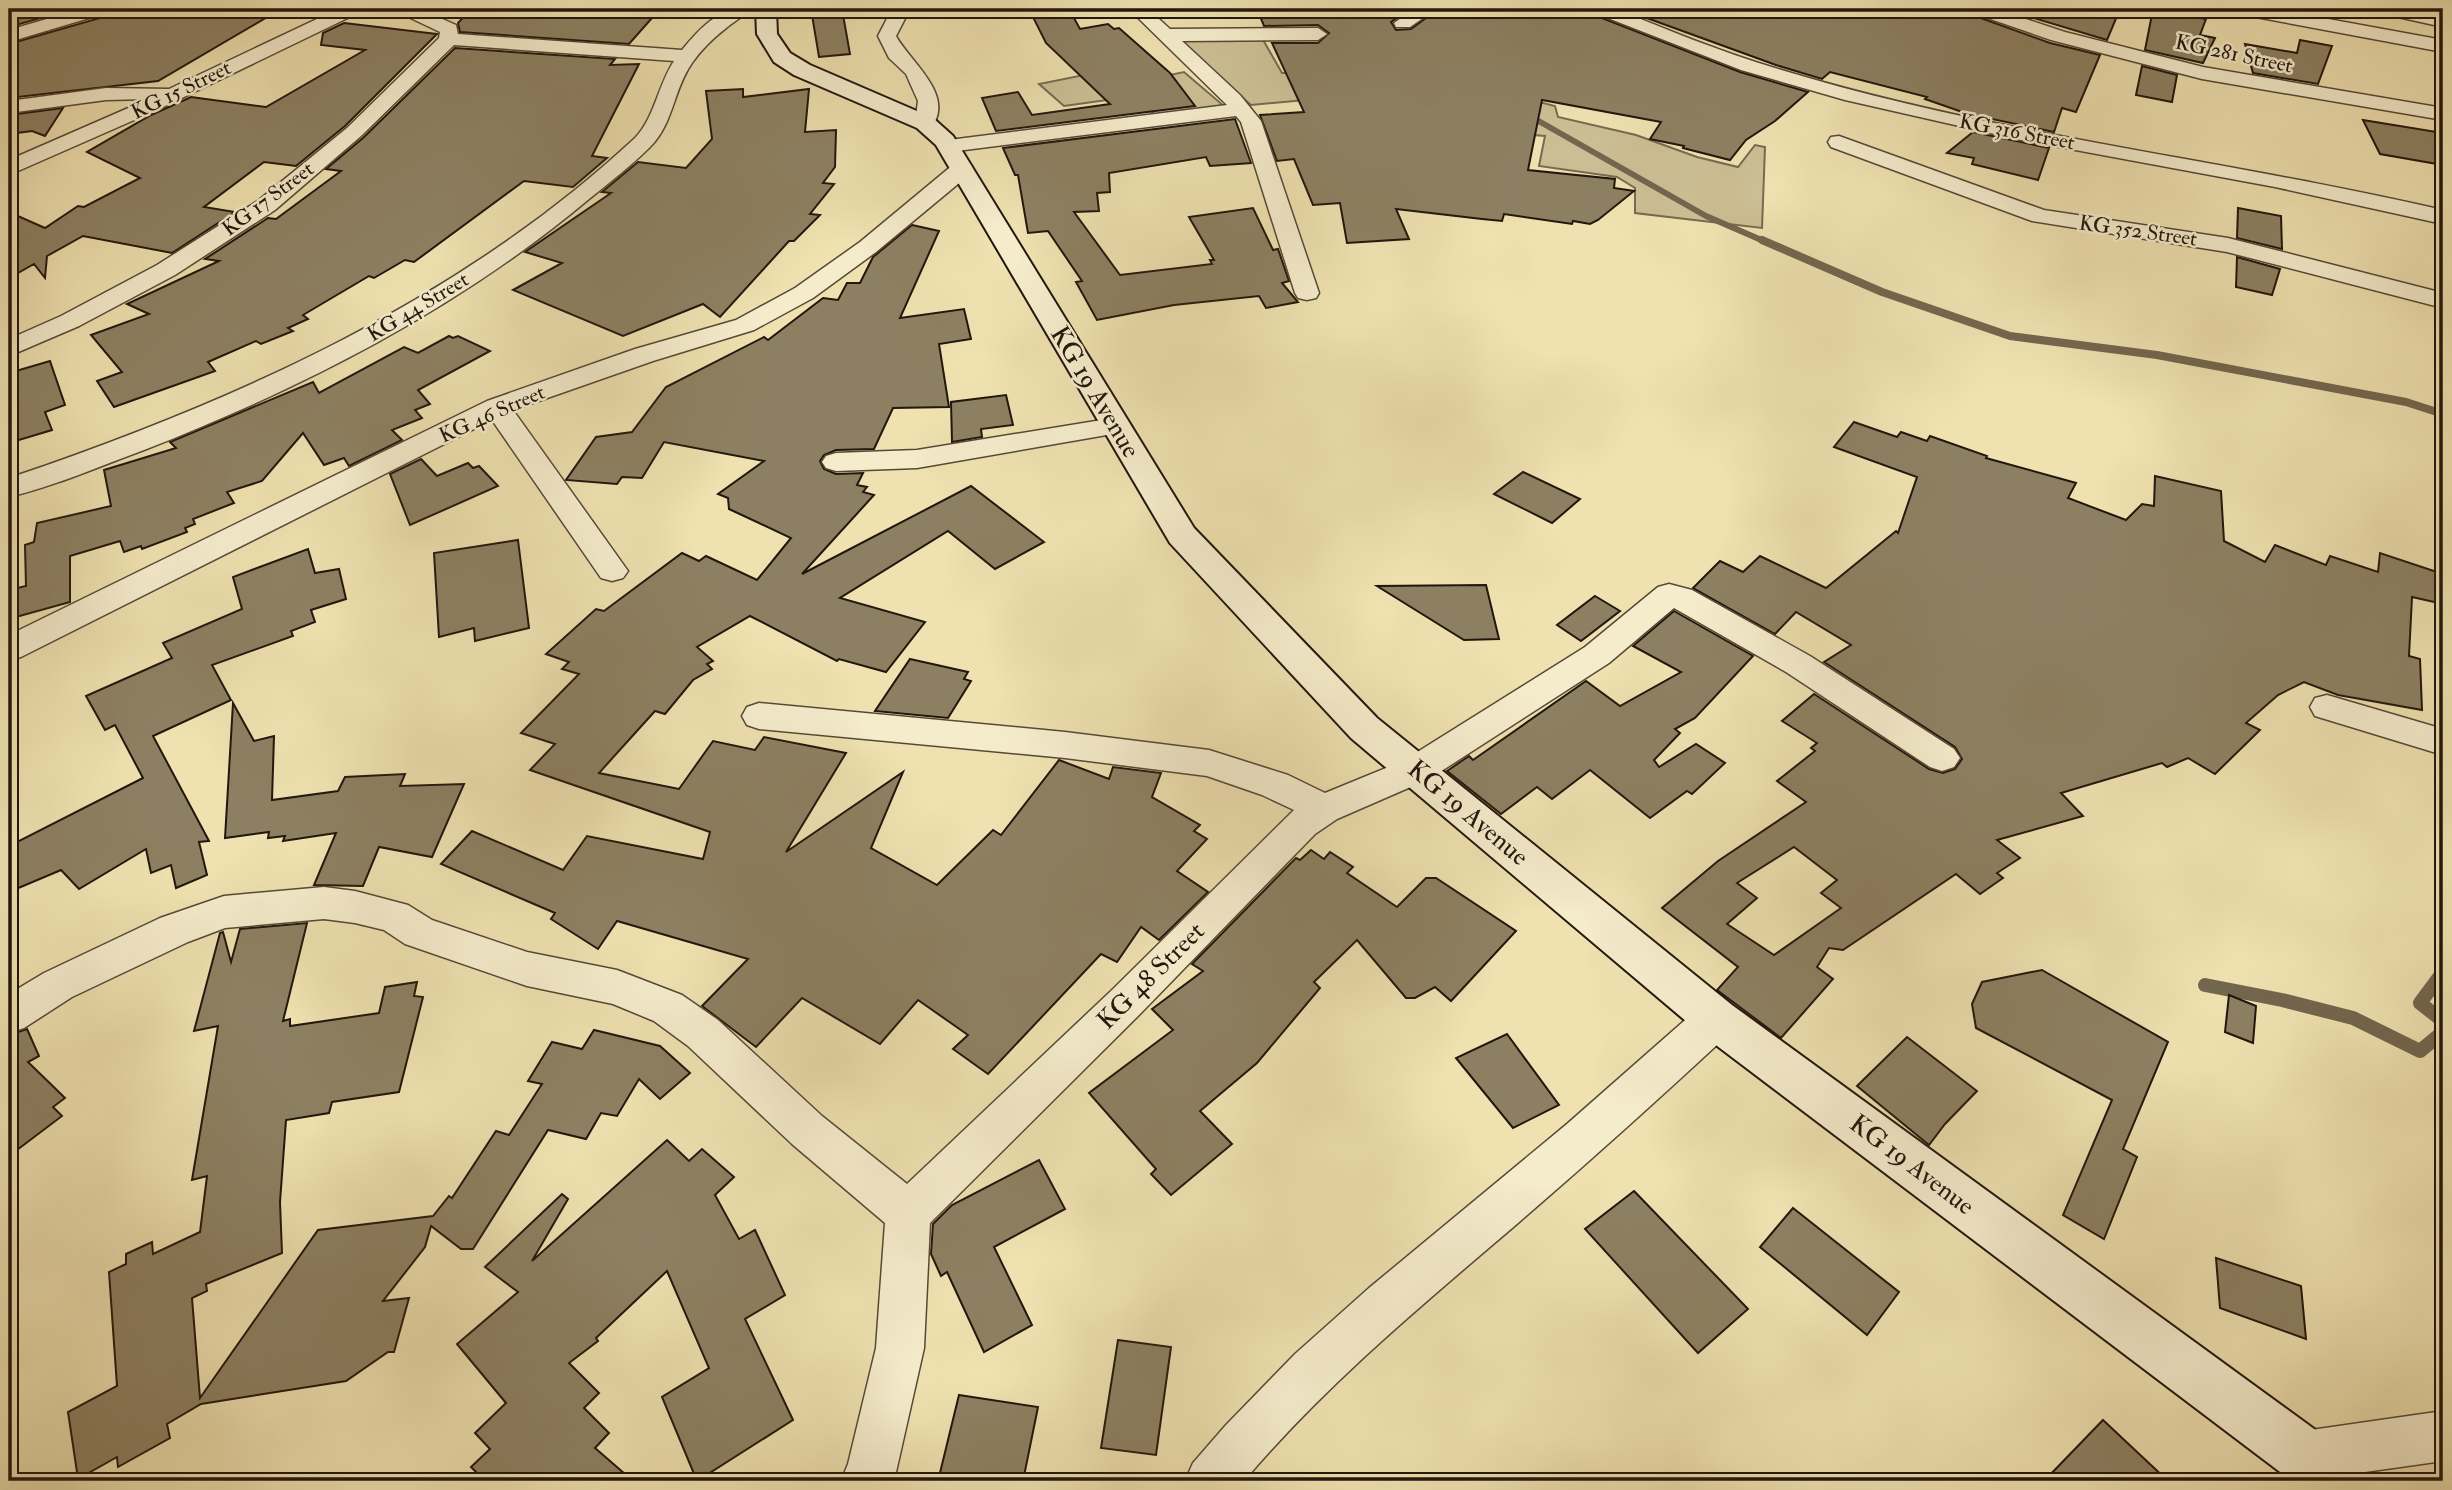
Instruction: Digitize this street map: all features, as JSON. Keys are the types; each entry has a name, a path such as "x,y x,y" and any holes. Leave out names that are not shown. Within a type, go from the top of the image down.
{"main road":[{"path":"766,9 767,34 782,57 945,146"},
{"name":"KG 19 Avenue","path":"945,146 1182,535 1364,728 1716,1019 2321,1469"}],"street":[{"path":"9,36 100,9"},
{"name":"KG 15 Street","path":"9,168 172,95 352,9"},
{"path":"406,9 449,29 449,39 688,56"},
{"name":"KG 44 Street","path":"9,488 76,466 215,410 345,349 445,294 534,231 614,168 655,127 669,89 699,38 740,9"},
{"path":"901,9 887,36 896,54 915,72 945,146 1241,109"},
{"path":"1138,9 1251,121 1307,293"},
{"path":"1403,23 1427,9"},
{"name":"KG 316 Street","path":"1601,9 1684,43 1769,73 1861,98 1972,124 2375,201 2443,217"},
{"name":"KG 281 Street","path":"1979,9 2058,36 2202,73 2443,114"},
{"path":"2245,9 2443,46"},
{"path":"2386,9 2443,21"},
{"path":"1166,35 1318,34"},
{"name":"KG 17 Street","path":"9,348 70,321 166,270 267,205 354,132 449,39"},
{"path":"9,107 78,96 138,91 172,95"},
{"name":"KG 352 Street","path":"1839,142 1926,177 2040,216 2228,245 2443,301"},
{"name":"KG 46 Street","path":"9,649 497,407 644,355 745,325 804,293 868,247 945,146"},
{"path":"497,407 612,571"},
{"path":"836,463 917,459 1114,426"},
{"name":"KG 48 Street","path":"908,1214 1126,1002 1302,824 1324,810 1416,769 1597,655 1669,595 1681,598 1798,664 1942,758"},
{"path":"2327,708 2443,742"},
{"path":"759,716 1026,741 1209,763 1275,785 1324,810"},
{"path":"9,1015 58,985 174,930 224,912 324,903 394,916 419,932 527,969 617,987 668,1008 703,1033 807,1130 908,1214 900,1348 872,1472 867,1481"},
{"path":"1211,1481 1251,1431 1346,1337 1613,1115 1716,1019"},
{"path":"2321,1469 2443,1436"}],"shaded area":[{"path":"1175,38 1262,38 1282,73 1323,73 1339,97 1251,105"},
{"path":"1109,70 1127,84 1184,72 1225,107 1157,117 1136,96 1064,106 1039,84"},
{"path":"1508,94 1555,106 1558,117 1636,135 1697,157 1738,167 1755,145 1765,147 1762,228 1635,213 1635,188 1617,177 1539,166 1545,136 1500,132"}],"building":[{"path":"9,9 72,9 9,27"},
{"path":"112,9 281,9 158,81 9,98 9,44 107,16"},
{"path":"471,9 660,9 629,44 460,32 458,23"},
{"path":"811,9 842,9 850,54 819,57"},
{"path":"1029,9 1069,9 1080,29 1108,24 1114,29 1119,28 1170,73 1195,106 996,131 982,98 1018,92 1032,115 1110,104 1046,43"},
{"path":"1257,9 1410,9 1391,22 1396,30 1411,29 1438,9 1589,9 1594,15 1740,72 1808,92 1775,121 1746,140 1730,160 1650,139 1661,122 1542,100 1528,170 1615,179 1614,188 1634,191 1598,220 1590,224 1573,221 1572,224 1504,214 1502,221 1396,209 1409,239 1347,243 1340,203 1313,205 1294,159 1277,161 1260,115 1304,112 1272,43 1318,43 1329,33 1318,25 1264,26"},
{"path":"1622,9 1967,9 1972,15 2050,43 2100,55 2076,112 2062,108 2054,132 1968,114 1925,99 1927,97 1830,72 1822,79"},
{"path":"2004,9 2120,9 2107,40"},
{"path":"2153,9 2206,19 2200,35 2215,38 2203,63 2145,50"},
{"path":"344,23 437,34 345,126 296,166 264,162 204,207 235,212 172,253 83,236 47,256 45,278 34,264 9,278 9,251 18,245 9,234 9,212 45,228 78,206 84,207 140,178 87,152 151,115 191,97 266,107 365,50 321,45 323,33"},
{"path":"2300,40 2332,46 2318,84 2253,73 2245,44 2297,53"},
{"path":"455,48 615,59 610,65 639,64 592,156 607,158 573,187 524,181 414,262 405,260 374,278 369,276 303,315 308,319 288,328 293,331 261,344 256,341 208,362 215,371 114,407 97,381 122,372 91,335 149,314 127,304 219,261 205,259 268,218 276,219 341,171 326,169 363,138"},
{"path":"2142,66 2177,75 2172,102 2136,95"},
{"path":"743,89 743,97 809,89 805,132 836,130 835,167 823,183 834,184 810,214 820,215 794,241 789,241 720,317 703,304 623,336 513,290 562,263 525,252 611,193 602,192 638,162 686,168 712,139 706,91"},
{"path":"63,108 45,136 32,131 9,134 9,115"},
{"path":"1235,119 1251,163 1210,166 1206,157 1109,173 1110,192 1097,193 1099,211 1074,212 1120,275 1212,264 1210,260 1214,260 1189,217 1253,208 1273,250 1278,249 1289,281 1282,283 1298,302 1266,308 1259,296 1174,305 1097,320 1076,282 1082,281 1048,231 1028,233 1018,175 1015,175 1003,148"},
{"path":"2363,120 2443,133 2443,165 2380,154"},
{"path":"1973,132 2049,148 2038,180 1972,164 1974,158 1947,153"},
{"path":"2238,208 2281,216 2282,249 2237,238"},
{"path":"912,225 939,231 900,318 964,309 971,339 939,344 949,407 893,408 874,449 836,450 824,455 820,461 824,469 836,474 863,473 857,485 867,487 863,492 874,495 802,574 971,486 1044,542 995,569 948,531 840,598 925,622 886,672 839,659 837,661 750,616 697,647 713,661 707,664 712,669 693,680 665,714 655,711 599,773 679,789 713,741 755,750 764,737 846,753 786,852 903,772 871,848 937,885 993,830 1001,835 1059,760 1109,779 1113,767 1161,773 1152,797 1200,825 1194,831 1207,839 1177,871 1208,892 1159,940 1141,927 1117,962 1101,954 988,1074 953,1049 968,1035 918,1000 880,1044 802,998 756,1047 702,1006 748,959 617,921 598,949 551,919 555,913 441,864 472,831 563,870 587,836 703,859 710,832 530,770 555,744 521,733 579,674 562,669 569,662 546,654 596,609 604,611 682,553 699,561 706,556 757,580 791,538 729,509 728,498 718,494 764,461 664,442 642,478 622,477 617,484 566,480 596,437 632,432 666,387 764,337 768,340 823,298 838,300 847,283 860,283 873,257"},
{"path":"2237,257 2280,269 2272,295 2236,287"},
{"path":"449,336 458,336 490,351 418,390 430,404 415,410 422,418 392,430 402,440 349,466 344,458 324,465 303,433 262,481 227,492 234,503 193,519 195,524 185,528 187,532 142,549 141,546 124,552 120,541 70,556 70,602 9,619 9,590 26,586 25,545 34,542 37,523 111,506 104,470 176,448 170,442 313,382 319,393 404,347 418,353"},
{"path":"50,361 65,405 45,412 52,430 9,443 9,373"},
{"path":"1006,395 1013,425 981,429 982,437 952,442 951,402"},
{"path":"1854,422 1897,437 1901,432 1927,441 1930,436 1987,456 1986,458 2076,483 2068,498 2126,520 2142,504 2154,506 2155,476 2221,491 2224,541 2265,562 2275,545 2326,565 2330,556 2378,572 2380,553 2443,574 2443,604 2412,597 2409,656 2420,659 2422,710 2338,695 2304,682 2278,695 2246,723 2260,730 2215,774 2188,758 2167,767 2162,763 2061,793 2083,816 1997,840 2020,858 1997,873 2003,878 1980,894 1956,874 1843,950 1829,948 1817,967 1833,979 1781,1038 1717,990 1738,967 1662,908 1718,861 1806,802 1777,781 1815,751 1811,748 1817,743 1782,721 1814,694 1929,769 1943,773 1955,769 1962,759 1955,747 1824,662 1851,645 1796,612 1775,634 1693,588 1720,561 1743,572 1760,556 1826,588 1896,531 1898,533 1917,477 1834,447","holes":["1794,847 1837,880 1821,893 1841,908 1774,955 1727,924 1757,898 1737,883"]},
{"path":"421,459 437,476 468,463 473,468 479,466 498,486 410,525 390,474"},
{"path":"1523,472 1580,499 1552,523 1494,494"},
{"path":"518,540 529,628 475,641 474,628 439,637 434,553"},
{"path":"308,549 315,573 339,569 346,599 311,610 315,622 291,631 293,636 212,665 231,700 153,736 209,841 199,842 207,875 176,888 171,865 151,873 146,849 79,889 61,870 9,892 9,846 143,778 115,725 105,730 86,696 172,658 163,643 242,609 233,577"},
{"path":"1486,585 1499,639 1464,640 1377,586"},
{"path":"1595,596 1620,611 1581,641 1557,625"},
{"path":"1674,611 1753,656 1695,718 1675,729 1680,733 1654,760 1659,767 1696,744 1725,763 1692,794 1687,791 1650,818 1590,770 1552,799 1537,787 1501,814 1447,771 1469,756 1473,760 1586,681 1620,706 1681,672 1633,646"},
{"path":"910,659 968,672 964,679 971,681 948,718 875,711"},
{"path":"233,703 254,741 274,736 272,800 338,791 345,777 405,774 400,786 464,784 432,857 379,847 363,886 314,885 336,833 283,841 285,836 268,838 269,832 225,838"},
{"path":"1311,850 1324,859 1330,852 1353,867 1347,873 1397,907 1426,878 1436,878 1516,931 1451,1001 1435,987 1415,998 1406,998 1357,940 1314,982 1320,988 1257,1063 1200,1111 1232,1144 1171,1195 1151,1174 1156,1169 1089,1093 1173,1030 1152,1009 1203,971 1192,964 1296,858 1300,860"},
{"path":"307,923 283,1021 290,1019 290,1026 379,1013 385,987 417,982 414,996 423,997 399,1092 332,1102 329,1113 286,1120 280,1202 282,1253 206,1284 207,1291 192,1298 200,1398 318,1230 433,1216 449,1196 452,1198 496,1131 509,1135 542,1084 528,1081 552,1042 582,1049 594,1030 660,1046 690,1073 660,1099 639,1079 617,1116 601,1113 586,1139 548,1130 473,1249 461,1249 431,1226 425,1247 383,1301 409,1298 394,1352 388,1352 346,1381 201,1404 167,1424 170,1438 118,1467 117,1457 78,1479 68,1412 117,1386 109,1272 126,1264 126,1254 152,1242 153,1254 200,1232 207,1176 192,1180 218,1026 194,1031 220,933 223,932 231,962 240,929"},
{"path":"2042,970 2168,1042 2123,1149 2137,1157 2104,1239 2063,1215 2112,1100 1976,1028 1972,1004 1982,982"},
{"path":"2229,995 2256,1006 2253,1043 2225,1032"},
{"path":"27,1029 39,1056 28,1062 65,1098 53,1107 62,1116 9,1156 9,1035"},
{"path":"1507,1034 1559,1105 1513,1128 1456,1058"},
{"path":"1907,1037 1977,1091 1929,1145 1857,1086"},
{"path":"667,1140 689,1161 702,1149 734,1177 715,1195 739,1239 755,1230 785,1295 745,1319 793,1420 697,1481 662,1397 709,1368 667,1271 596,1338 598,1341 569,1363 599,1393 584,1408 609,1433 595,1448 633,1481 485,1481 471,1467 490,1449 475,1433 506,1403 457,1344 518,1292 485,1267 562,1194 568,1199 532,1261"},
{"path":"1039,1160 1065,1209 994,1247 1032,1325 984,1352 947,1272 941,1276 931,1254 933,1224 952,1205"},
{"path":"1634,1191 1748,1309 1698,1353 1585,1229"},
{"path":"1793,1208 1899,1292 1867,1335 1760,1247"},
{"path":"2216,1258 2301,1286 2306,1339 2220,1308"},
{"path":"1118,1340 1171,1347 1156,1455 1101,1448"},
{"path":"959,1395 1038,1407 1023,1481 938,1481"},
{"path":"2103,1420 2168,1481 2044,1481"}],"waterway":[{"path":"1528,115 1706,216 1766,242"},
{"path":"1762,240 1882,292 2010,336 2157,355 2406,402 2443,414"},
{"path":"2443,972 2420,1003 2443,1021"},
{"path":"2205,985 2282,1000 2353,1018 2420,1051 2443,1032"}]}
